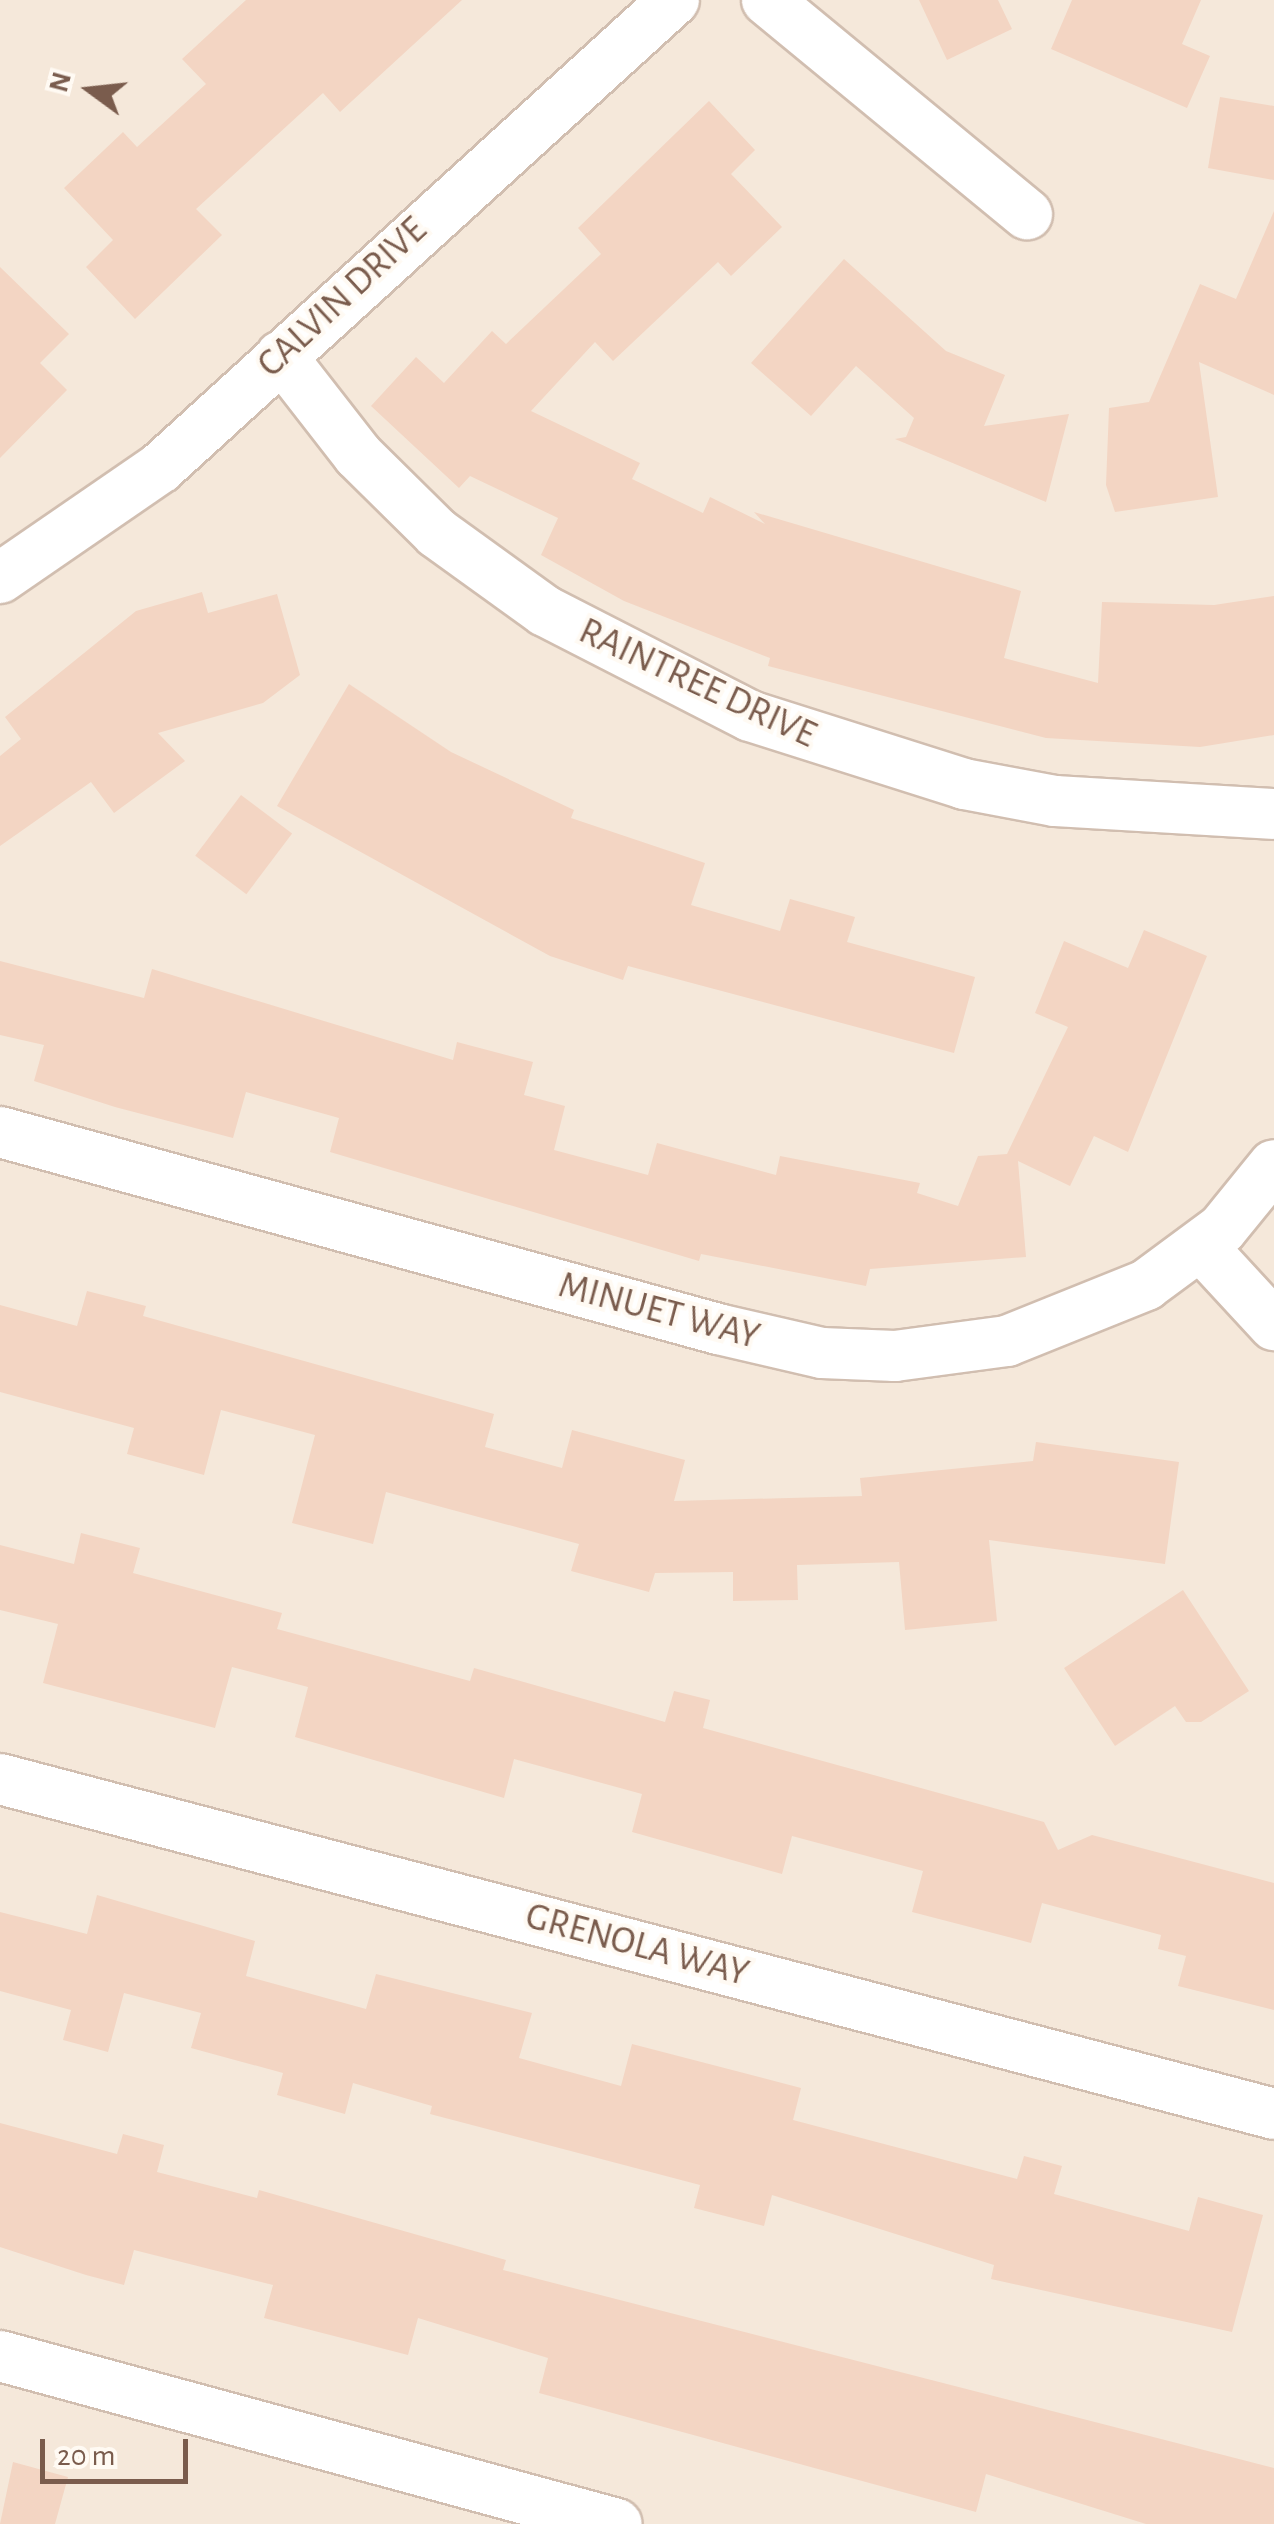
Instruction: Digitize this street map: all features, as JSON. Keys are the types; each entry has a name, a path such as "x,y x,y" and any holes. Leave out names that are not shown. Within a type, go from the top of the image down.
{"street":[{"name":"CALVIN DRIVE","path":"0,578 96,519 674,0"},
{"path":"768,0 1027,214"},
{"name":"RAINTREE DRIVE","path":"281,356 358,455 437,533 608,648 750,716 1037,798 1274,814"},
{"name":"MINUET WAY","path":"0,1132 822,1353 895,1356 1007,1341 1097,1310 1202,1246 1274,1164"},
{"path":"1202,1246 1274,1324"},
{"name":"GRENOLA WAY","path":"0,1779 1274,2114"},
{"path":"0,2356 617,2524"}],"shaded area":[{"path":"0,0 1274,0 1274,2524 0,2524"}],"building":[{"path":"246,0 462,0 340,112 323,93 196,209 222,235 135,319 86,267 113,240 64,188 123,132 137,147 206,84 182,59"},
{"path":"919,0 998,0 1012,29 947,60"},
{"path":"1072,0 1201,0 1182,44 1210,56 1187,108 1051,49"},
{"path":"1220,97 1274,106 1274,180 1208,168"},
{"path":"709,101 755,150 731,174 782,227 731,276 718,262 613,361 595,342 531,411 640,463 632,479 703,513 710,497 765,524 754,512 1021,591 1004,658 1098,683 1102,602 1214,605 1274,596 1274,735 1200,747 1046,738 768,666 770,658 624,601 541,555 558,518 470,476 459,488 371,406 416,357 444,383 492,331 506,344 601,254 578,228"},
{"path":"1274,211 1274,395 1199,362 1218,497 1115,512 1106,485 1109,408 1149,402 1200,284 1236,299"},
{"path":"844,259 946,351 1005,375 984,426 1069,414 1046,502 895,439 906,437 914,418 856,366 811,416 751,363"},
{"path":"0,267 69,334 40,363 67,390 0,458"},
{"path":"202,592 208,613 277,594 300,675 263,703 158,733 185,761 114,813 91,782 0,846 0,756 21,739 5,717 136,611"},
{"path":"349,684 451,752 574,810 571,818 705,863 691,905 780,931 790,899 855,917 847,942 975,977 954,1053 628,966 623,980 550,956 277,806"},
{"path":"241,795 292,834 246,894 195,856"},
{"path":"1144,930 1207,956 1128,1152 1094,1136 1070,1186 1018,1161 1026,1257 870,1269 866,1286 701,1254 699,1261 330,1152 339,1118 246,1092 233,1138 115,1107 34,1081 44,1045 0,1035 0,961 144,998 152,969 453,1060 457,1042 533,1062 524,1095 565,1106 554,1150 648,1175 657,1143 776,1175 780,1156 920,1183 917,1193 958,1206 978,1156 1007,1154 1068,1027 1035,1013 1064,941 1128,968"},
{"path":"87,1291 146,1306 143,1316 494,1414 485,1447 562,1468 572,1430 685,1460 674,1501 862,1496 860,1478 1033,1461 1036,1442 1179,1462 1165,1564 989,1540 997,1621 905,1630 899,1562 797,1565 798,1600 733,1601 733,1572 655,1573 649,1592 571,1571 579,1544 386,1492 373,1544 292,1523 315,1435 221,1410 204,1475 127,1454 134,1428 0,1392 0,1305 77,1326"},
{"path":"81,1533 140,1548 133,1573 282,1613 277,1629 470,1681 474,1668 665,1722 674,1691 710,1700 703,1728 1044,1822 1058,1850 1092,1835 1274,1883 1274,2010 1178,1986 1186,1956 1158,1949 1161,1935 1042,1903 1031,1943 912,1912 923,1871 792,1836 782,1874 632,1832 642,1794 514,1759 504,1798 295,1737 308,1687 232,1667 215,1728 43,1683 58,1624 0,1610 0,1545 74,1564"},
{"path":"1183,1590 1249,1691 1201,1722 1186,1722 1175,1706 1115,1746 1064,1668"},
{"path":"97,1895 255,1941 246,1976 366,2009 376,1974 532,2013 519,2058 621,2086 632,2044 801,2088 793,2120 1017,2179 1024,2156 1062,2166 1054,2194 1189,2231 1198,2197 1263,2215 1232,2332 991,2279 994,2265 772,2195 764,2226 694,2208 700,2185 430,2114 432,2106 353,2083 345,2114 277,2095 283,2073 191,2048 201,2013 124,1993 108,2052 63,2040 71,2010 0,1991 0,1912 87,1934"},
{"path":"0,2123 117,2154 123,2134 164,2145 157,2172 257,2198 259,2190 506,2260 503,2270 1274,2468 1274,2524 1146,2524 986,2474 976,2512 539,2393 548,2358 418,2318 408,2355 264,2318 273,2285 134,2250 124,2285 86,2275 0,2247"},
{"path":"13,2462 68,2477 55,2524 0,2524"}]}
